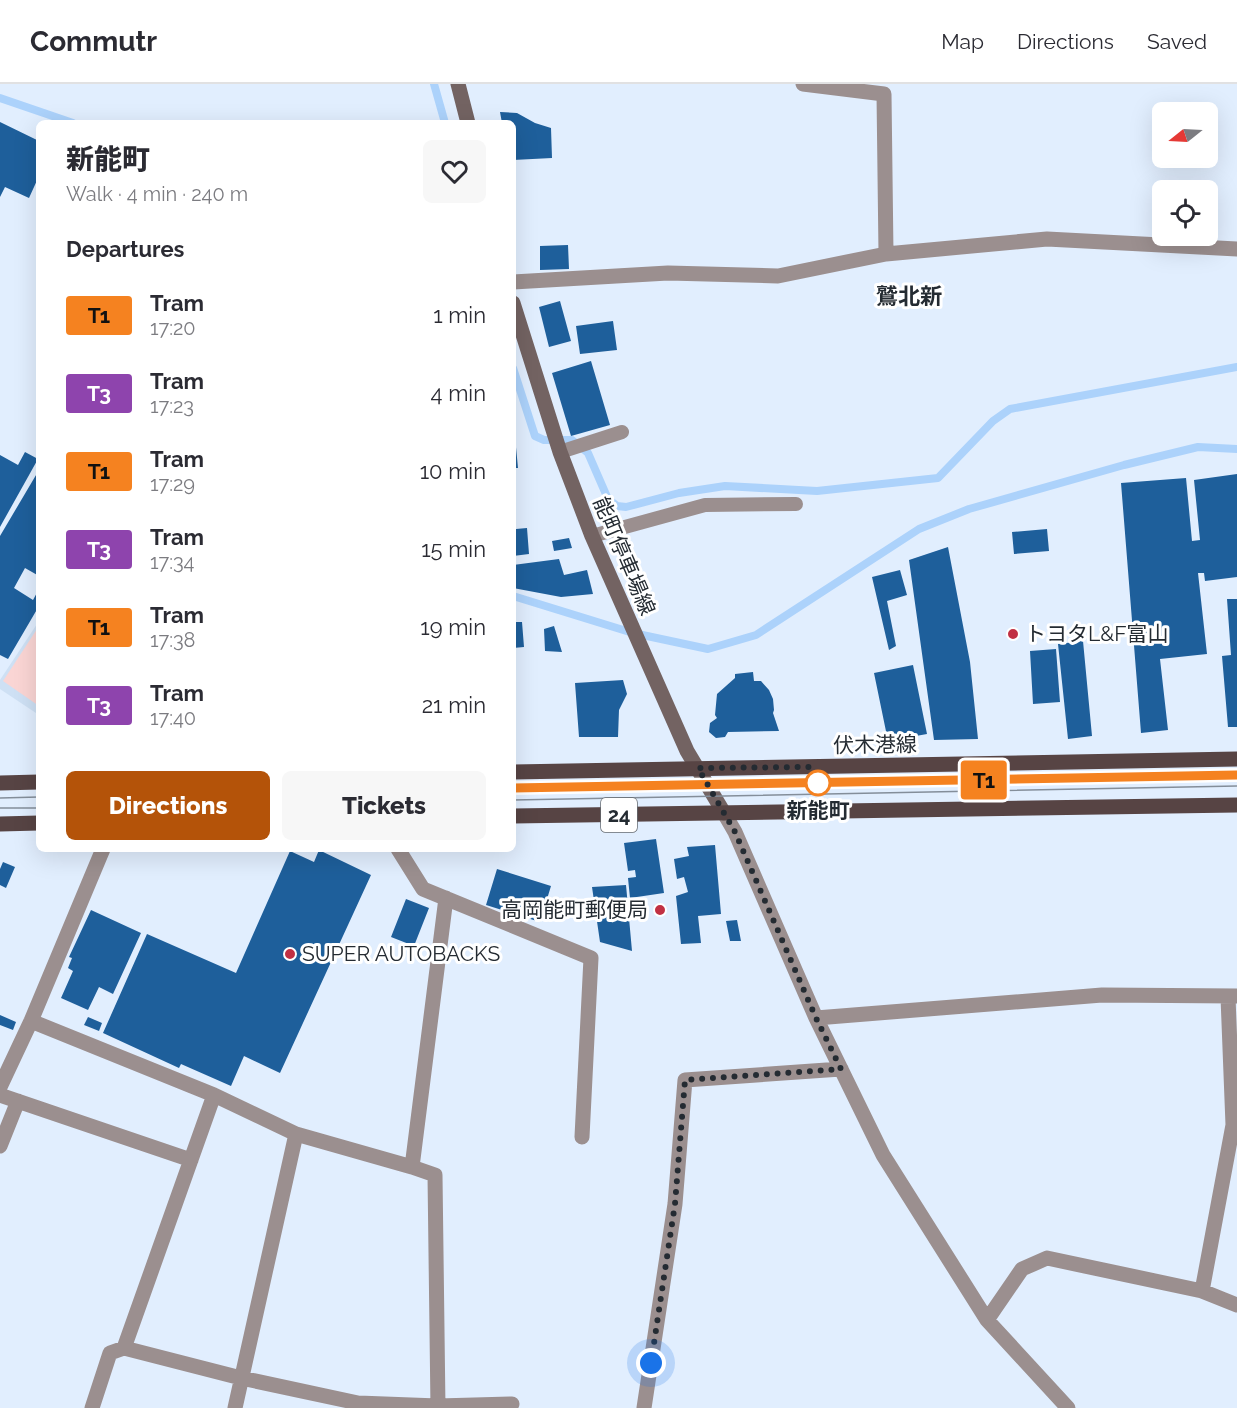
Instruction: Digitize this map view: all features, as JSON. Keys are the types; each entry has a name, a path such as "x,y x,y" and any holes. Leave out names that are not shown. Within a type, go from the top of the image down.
{"main road":[{"path":"458,84 467,120"},
{"name":"能町停車場線","path":"516,313 560,453 592,537 687,751 724,813"},
{"name":"伏木港線","path":"516,772 1237,759"},
{"path":"0,783 36,782"},
{"name":"24","path":"516,816 1237,805"},
{"path":"0,824 36,823"}],"street":[{"path":"803,84 884,94 886,254"},
{"path":"516,282 669,273 778,276 886,254 1047,239 1237,249"},
{"path":"724,813 735,832 816,1018 883,1155 987,1320 1068,1408"},
{"path":"0,1087 31,1021 102,852"},
{"path":"400,852 423,889 591,958 582,1137"},
{"path":"412,1167 446,898"},
{"path":"816,1018 1102,995 1233,997 1233,1125 1202,1291"},
{"path":"31,1021 214,1095 296,1134 435,1175 438,1407"},
{"path":"644,1408 675,1204 685,1080 841,1069"},
{"path":"0,1095 190,1160"},
{"path":"124,1348 214,1095"},
{"path":"0,1146 18,1101"},
{"path":"235,1408 296,1134"},
{"path":"987,1320 1022,1269 1047,1258 1202,1291 1237,1305"},
{"path":"92,1408 110,1353 124,1348 241,1378 358,1403 438,1407 512,1404"}],"lane":[{"path":"560,453 622,432"},
{"path":"592,537 705,505 795,504"}],"shaded area":[{"path":"36,626 36,713 0,689 0,680"},
{"path":"36,631 36,704 3,681"}],"building":[{"path":"500,112 517,113 535,123 551,128 552,158 516,160 516,120 501,120"},
{"path":"0,122 36,140 36,183 29,198 5,187 0,197"},
{"path":"568,245 569,269 540,270 540,246"},
{"path":"560,301 571,341 549,347 539,307"},
{"path":"613,321 617,350 580,354 576,326"},
{"path":"591,361 610,425 571,436 552,373"},
{"path":"25,452 36,458 36,463 0,527 0,455 18,465"},
{"path":"1237,474 1237,577 1205,581 1204,573 1198,573 1207,654 1160,659 1168,730 1141,733 1121,483 1186,478 1192,541 1200,540 1194,480"},
{"path":"36,475 36,574 25,568 14,588 33,600 36,594 36,611 8,659 0,655 0,536"},
{"path":"527,528 529,554 516,556 516,529"},
{"path":"1047,529 1049,551 1014,554 1012,532"},
{"path":"569,538 572,548 554,551 552,541"},
{"path":"948,547 970,662 978,739 934,740 909,560"},
{"path":"559,559 564,575 587,570 593,594 561,597 516,589 516,565"},
{"path":"900,570 907,595 887,601 896,646 889,650 872,577"},
{"path":"1227,599 1237,599 1237,727 1228,727 1222,656 1231,655"},
{"path":"516,622 522,622 524,647 516,648"},
{"path":"554,626 562,652 545,651 544,629"},
{"path":"1083,641 1092,736 1068,739 1058,644"},
{"path":"1056,649 1060,702 1033,704 1030,651"},
{"path":"913,665 927,734 888,741 874,673"},
{"path":"753,672 754,681 761,681 773,699 773,713 779,731 728,732 725,737 716,738 709,732 710,723 717,718 715,715 717,694 735,678 735,674"},
{"path":"623,680 627,694 619,710 618,737 579,737 575,683"},
{"path":"656,839 664,893 630,898 628,878 636,877 635,870 628,871 624,843"},
{"path":"715,845 721,914 698,916 701,943 681,944 676,896 688,892 684,877 677,879 674,859 689,856 687,847"},
{"name":"SUPER AUTOBACKS","path":"290,852 314,862 318,852 323,852 371,875 280,1073 244,1056 231,1086 181,1064 179,1068 103,1033 147,934 236,973"},
{"path":"3,862 15,867 6,888 0,885 0,869"},
{"path":"497,869 551,886 540,922 486,905"},
{"path":"626,885 632,951 600,942 592,887"},
{"path":"406,899 429,908 414,946 391,937"},
{"path":"91,910 141,933 113,994 99,987 88,1010 61,998 73,971 68,968 72,958 69,957"},
{"path":"737,920 741,941 730,941 726,921"},
{"path":"0,1015 16,1022 13,1030 0,1025"},
{"path":"88,1017 102,1023 99,1031 84,1025"}],"waterway":[{"path":"434,84 444,120"},
{"path":"0,98 64,120"},
{"path":"516,377 535,436 544,440 572,440 588,453 608,499 617,506 626,507 679,493 725,486 817,491 938,478 993,421 1010,409 1237,367"},
{"path":"516,597 633,633 708,649 756,635 919,529 969,509 1124,465 1198,447 1237,449"}],"tram line":[{"path":"516,788 1237,775"},
{"name":"T1","path":"516,788 1237,775"},
{"path":"516,800 1237,786"},
{"path":"0,798 36,797"},
{"path":"0,808 36,808"}],"place":[{"name":"トヨタL&F富山","path":"1013,634"},
{"name":"新能町","path":"818,783"},
{"name":"高岡能町郵便局","path":"660,910"},
{"name":"SUPER AUTOBACKS","path":"290,954"}],"district":[{"name":"鷲北新","path":"909,296"}],"route":[{"path":"651,1363 675,1204 685,1080 841,1069 816,1018 735,832 698,768 811,767 818,783"}]}
